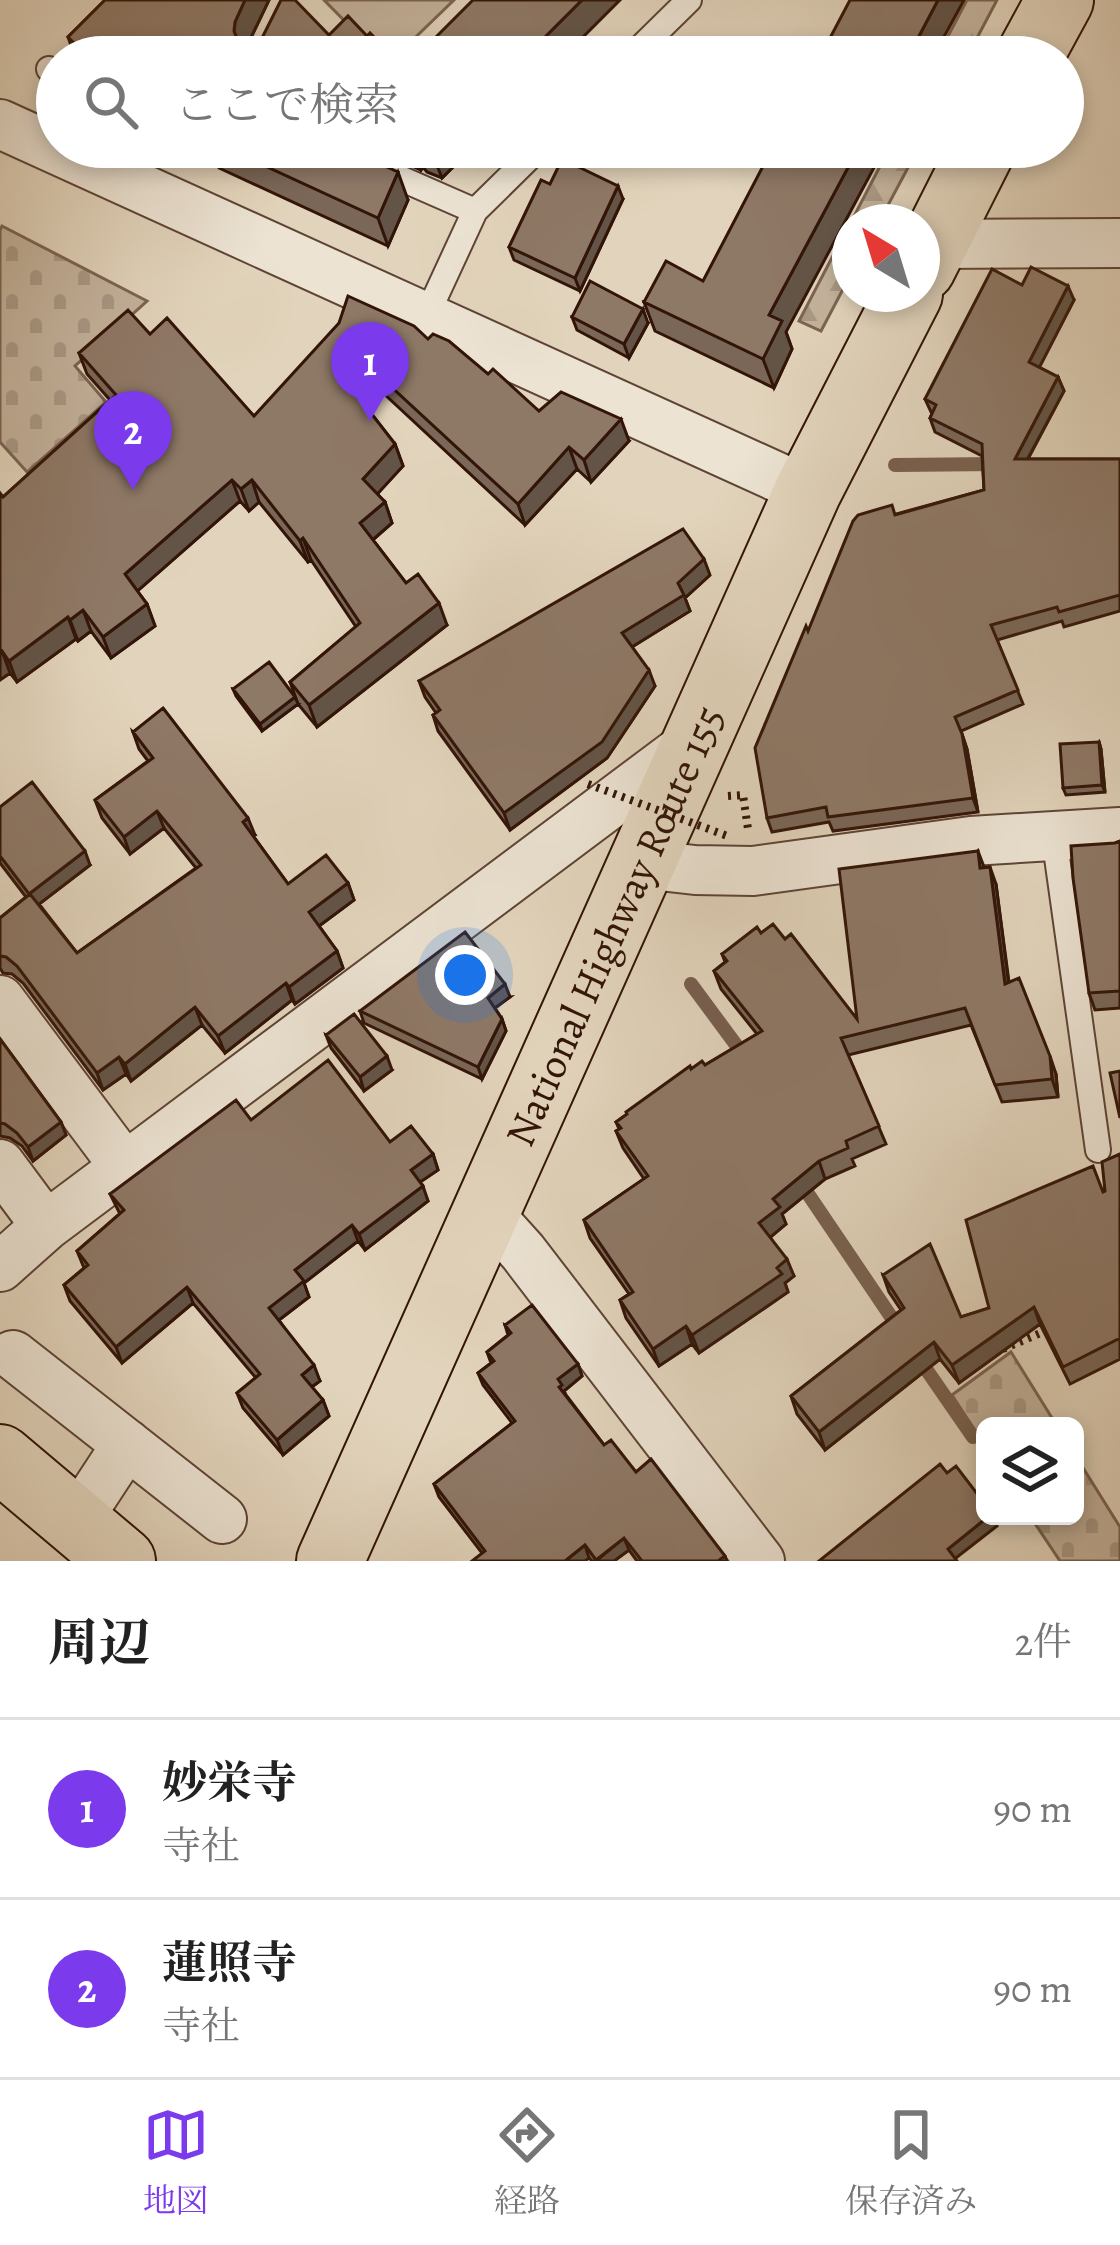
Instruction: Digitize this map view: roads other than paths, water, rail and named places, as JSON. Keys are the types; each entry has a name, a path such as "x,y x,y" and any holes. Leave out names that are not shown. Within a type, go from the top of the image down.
{"highway":[{"path":"1040,36 1060,0"},
{"name":"National Highway Route 155","path":"940,233 972,168"},
{"name":"National Highway Route 155","path":"330,1561 808,491 900,312"},
{"path":"0,1458 122,1561"},
{"path":"0,1476 97,1533"}],"street":[{"path":"0,124 36,140"},
{"path":"97,168 808,491"},
{"path":"940,267 1120,243"},
{"path":"0,1267 46,1226 698,739"},
{"path":"642,864 753,871 970,841 1120,832"},
{"path":"0,1000 125,1167"},
{"path":"0,1164 46,1226"},
{"path":"486,1211 523,1252 760,1561"},
{"path":"13,1355 223,1519"},
{"path":"97,1533 127,1444"}],"lane":[{"path":"652,36 689,0"},
{"path":"376,168 475,212"},
{"path":"426,317 475,212 519,168"},
{"path":"1054,836 1098,1150"}],"waterway":[{"path":"895,465 998,464"},
{"path":"691,984 745,1057"},
{"path":"800,1182 902,1333"},
{"path":"917,1356 973,1437"}],"place":[{"name":"妙栄寺","path":"370,421"},
{"name":"蓮照寺","path":"133,490"}]}
